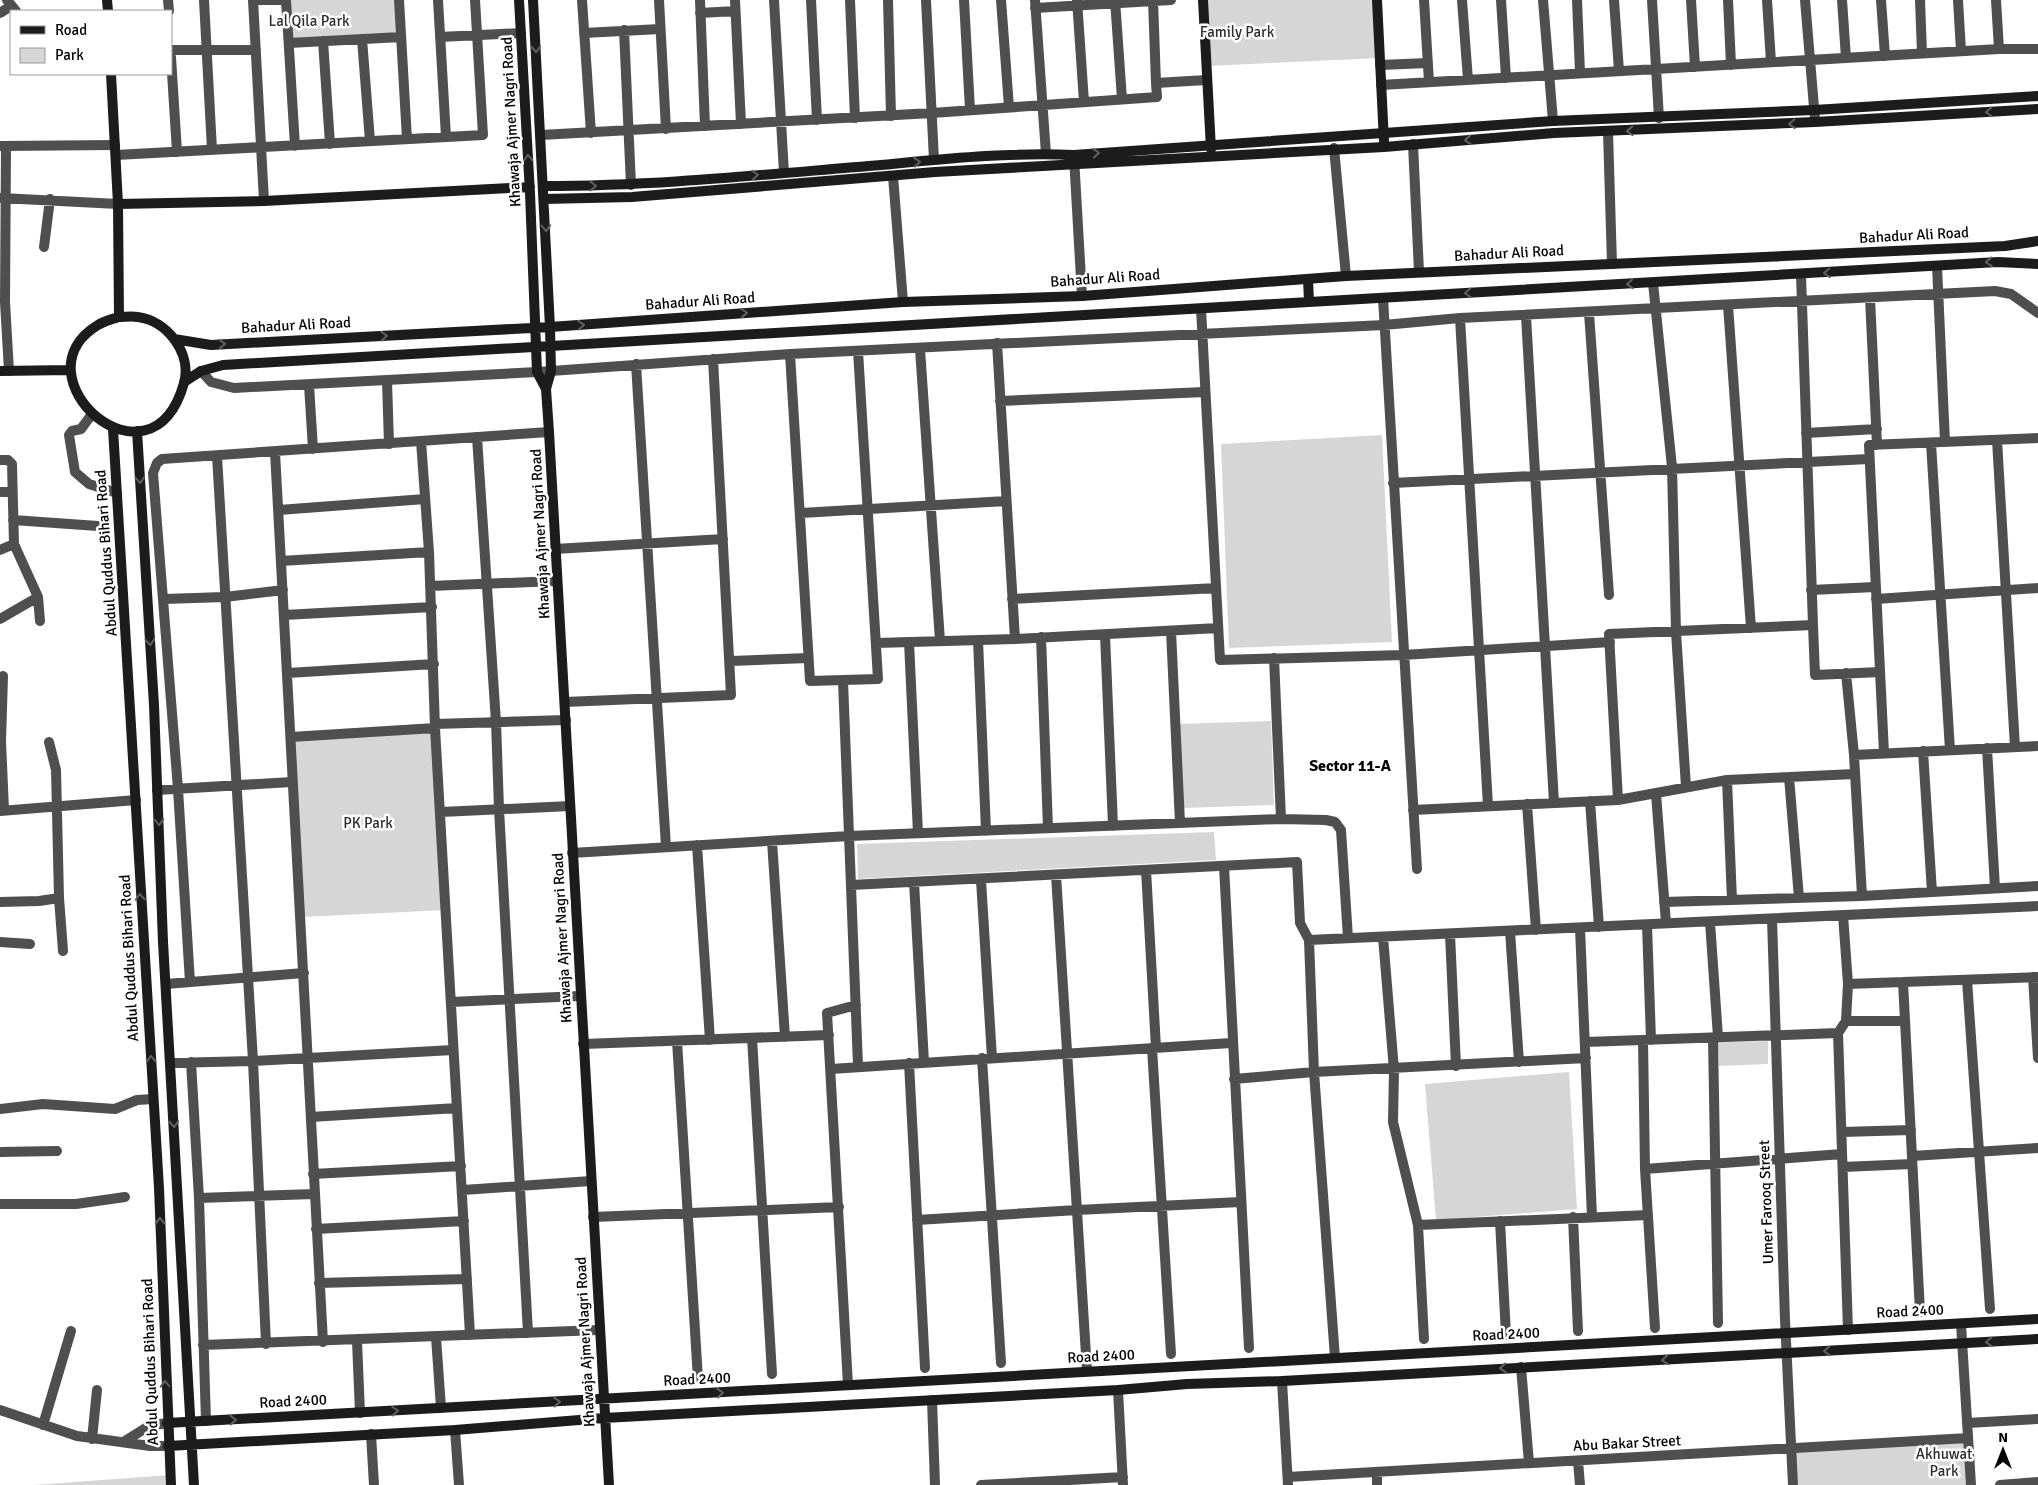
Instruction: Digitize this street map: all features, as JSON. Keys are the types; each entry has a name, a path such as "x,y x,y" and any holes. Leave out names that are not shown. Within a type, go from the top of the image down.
{"main road":[{"name":"Khawaja Ajmer Nagri Road","path":"519,0 530,187 537,372 546,389"},
{"name":"Khawaja Ajmer Nagri Road","path":"533,0 550,327 550,371 546,389 608,1485"},
{"path":"1203,0 1206,80 1212,156"},
{"path":"1376,0 1384,147"},
{"path":"111,75 118,204 119,317"},
{"path":"544,200 632,197 893,176 1074,160 1211,144 1384,134 1553,121 1659,118 2038,96"},
{"path":"544,186 630,185 934,160 1046,154 1074,160 1212,156 1334,148 1384,147 1554,133 1815,122 2038,109"},
{"path":"118,204 264,201 530,187"},
{"name":"Bahadur Ali Road","path":"174,339 211,345 535,328 903,302 1082,296 1346,276 2006,246 2038,241"},
{"path":"184,382 201,371 223,364 1801,275 1998,262 2038,264"},
{"path":"1308,279 1309,302"},
{"path":"119,317 139,317 158,324 181,348 186,370 176,407 162,422 150,428 137,431 113,429 92,414 79,396 70,375 73,355 82,338 98,324 119,317"},
{"path":"5,371 70,370"},
{"name":"Abdul Quddus Bihari Road","path":"113,429 159,1188 171,1485"},
{"path":"137,431 154,705 170,1063 194,1485"},
{"name":"Road 2400","path":"167,1423 2038,1319"},
{"path":"168,1446 455,1430 604,1418 1118,1390 1188,1384 1282,1381 2038,1339"},
{"path":"1186,1366 1188,1384"}],"street":[{"path":"204,0 212,150"},
{"path":"264,201 253,0 286,0 295,146"},
{"path":"399,0 408,140"},
{"path":"438,0 446,137"},
{"path":"5,371 2,302 3,146 176,152 483,135 475,0"},
{"path":"582,0 591,133"},
{"path":"659,0 666,128"},
{"path":"700,0 705,126"},
{"path":"735,0 741,124"},
{"path":"774,0 784,173"},
{"path":"811,0 817,120"},
{"path":"850,0 855,118"},
{"path":"888,0 891,116"},
{"path":"926,0 934,160"},
{"path":"964,0 970,110"},
{"path":"1001,0 1009,107"},
{"path":"541,135 932,114 1042,104 1157,97 1153,0"},
{"path":"1046,154 1035,4 1171,0"},
{"path":"1424,0 1429,82"},
{"path":"1462,0 1468,80"},
{"path":"1502,0 1506,78"},
{"path":"1543,0 1553,121"},
{"path":"1577,0 1580,73"},
{"path":"1614,0 1619,71"},
{"path":"1652,0 1659,118"},
{"path":"1691,0 1695,67"},
{"path":"1728,0 1731,65"},
{"path":"1767,0 1771,62"},
{"path":"1805,0 1815,122"},
{"path":"1842,0 1846,58"},
{"path":"1881,0 1885,56"},
{"path":"1920,0 1922,53"},
{"path":"1958,0 1961,51"},
{"path":"1996,0 1999,49"},
{"path":"1115,1 1122,99"},
{"path":"1078,3 1084,102"},
{"path":"0,13 11,6"},
{"path":"700,13 735,11"},
{"path":"584,33 660,29"},
{"path":"624,30 630,185"},
{"path":"440,37 521,33"},
{"path":"289,43 401,37"},
{"path":"362,39 370,141"},
{"path":"323,41 330,144"},
{"path":"1381,85 1922,53 2038,49"},
{"path":"172,50 256,50"},
{"path":"1380,65 1428,63"},
{"path":"172,75 176,152"},
{"path":"1156,83 1206,80"},
{"path":"1608,132 1612,264"},
{"path":"1413,144 1420,272"},
{"path":"1334,148 1346,276"},
{"path":"1074,160 1082,296"},
{"path":"893,176 903,302"},
{"path":"3,198 118,204"},
{"path":"44,247 50,200"},
{"path":"1937,266 1945,442"},
{"path":"1801,275 1800,301 1815,675 1880,672"},
{"path":"1653,283 1672,467 1676,632 1686,788"},
{"path":"201,371 211,382 234,388 537,372 790,354 1201,335 1384,325 1460,318 1995,292 2011,294 2038,313"},
{"path":"1383,298 1417,869"},
{"path":"1870,298 1878,445"},
{"path":"1728,305 1751,628"},
{"path":"1201,309 1220,660 1403,655 1610,642"},
{"path":"1590,313 1599,471 1609,595"},
{"path":"1526,316 1554,803"},
{"path":"1460,318 1488,806"},
{"path":"997,343 1015,639"},
{"path":"920,349 940,641"},
{"path":"790,354 810,681 878,679 858,351"},
{"path":"565,702 731,695 731,661 713,359"},
{"path":"636,364 645,543 666,847"},
{"path":"387,381 389,444"},
{"path":"309,384 313,449"},
{"path":"1000,401 1205,392"},
{"path":"92,414 82,429 72,431 69,435 75,472 89,484 117,493"},
{"path":"1806,432 1877,429"},
{"path":"190,982 178,789 154,468 157,463 162,459 549,432"},
{"path":"477,437 496,722 498,809 511,999 528,1333"},
{"path":"1884,753 1869,445 2038,438"},
{"path":"1997,440 2015,747"},
{"path":"421,441 429,552 435,726 470,1335"},
{"path":"1931,443 1950,750"},
{"path":"276,452 323,1342"},
{"path":"217,456 253,1061 266,1344"},
{"path":"1393,483 1869,458"},
{"path":"0,460 8,460 12,464 14,544 38,597 40,621"},
{"path":"0,492 12,492"},
{"path":"279,510 425,499"},
{"path":"800,513 1006,501"},
{"path":"13,520 98,526"},
{"path":"555,549 723,539"},
{"path":"0,550 14,544"},
{"path":"281,561 429,552"},
{"path":"430,586 557,582"},
{"path":"1811,590 1875,587"},
{"path":"1012,599 1216,588"},
{"path":"1876,599 2038,588"},
{"path":"164,599 225,597 283,590"},
{"path":"0,620 38,597"},
{"path":"284,615 432,607"},
{"path":"1618,800 1609,634 1812,625"},
{"path":"876,643 1015,639 1218,628"},
{"path":"1171,631 1180,823"},
{"path":"1105,635 1113,826"},
{"path":"1041,637 1048,828"},
{"path":"978,640 986,831"},
{"path":"909,642 918,833"},
{"path":"731,661 808,658"},
{"path":"1274,658 1281,820"},
{"path":"288,672 434,664"},
{"path":"1846,673 1854,755 1862,896"},
{"path":"3,676 1,741 2,810 136,800"},
{"path":"844,680 858,1066"},
{"path":"291,737 496,722 566,720"},
{"path":"50,742 56,770 59,898 63,951"},
{"path":"1854,755 2038,746"},
{"path":"1987,748 1995,888"},
{"path":"1923,751 1932,892"},
{"path":"1413,810 1618,800 1726,780 1855,774"},
{"path":"1789,777 1799,898"},
{"path":"1726,780 1732,900"},
{"path":"158,790 292,782"},
{"path":"1656,794 1666,924"},
{"path":"1590,801 1599,927"},
{"path":"1527,804 1536,930"},
{"path":"441,812 570,806"},
{"path":"572,853 849,836 1180,823 1326,820 1335,822 1341,830 1348,938"},
{"path":"772,841 785,1037"},
{"path":"697,845 710,1040"},
{"path":"851,885 981,880 1296,862 1300,923 1309,940 1314,1072 1335,1358"},
{"path":"1224,866 1231,1044 1249,1348"},
{"path":"1146,870 1171,1354"},
{"path":"1056,875 1087,1371"},
{"path":"981,880 992,1215 1001,1363"},
{"path":"914,882 924,1062"},
{"path":"1664,902 1862,896 2038,886"},
{"path":"0,902 40,901 59,898"},
{"path":"1309,940 2038,906"},
{"path":"1843,916 1848,984 1846,1021 1838,1033 1848,1330"},
{"name":"Umer Farooq Street","path":"1772,919 1785,1333 1793,1485"},
{"path":"1710,922 1715,1038 1718,1324"},
{"path":"1647,925 1645,1169 1655,1328"},
{"path":"1580,928 1592,1217"},
{"path":"1510,931 1519,1062"},
{"path":"1450,934 1456,1066"},
{"path":"1383,937 1394,1070 1393,1122 1418,1225 1424,1339"},
{"path":"0,942 30,944"},
{"path":"166,984 304,973"},
{"path":"1848,984 2035,977 2038,1058"},
{"path":"1967,980 1990,1309"},
{"path":"1903,982 1920,1312"},
{"path":"450,1002 580,996"},
{"path":"848,1385 827,1013 856,1005"},
{"path":"1846,1021 1905,1021"},
{"path":"1586,1042 1838,1033"},
{"path":"583,1044 829,1035"},
{"path":"752,1038 760,1210 772,1374"},
{"path":"677,1041 686,1213 698,1379"},
{"path":"831,1069 1231,1044"},
{"path":"170,1063 253,1061 453,1050"},
{"path":"1234,1079 1314,1072 1394,1070 1586,1058"},
{"path":"191,1062 199,1198 206,1421"},
{"path":"909,1063 925,1368"},
{"path":"0,1109 43,1104 116,1110 137,1100 153,1099"},
{"path":"311,1117 457,1108"},
{"path":"1842,1132 1911,1130"},
{"path":"1843,1166 2038,1148"},
{"path":"0,1152 57,1151"},
{"path":"1645,1169 1842,1154"},
{"path":"314,1174 461,1166"},
{"path":"463,1190 591,1181"},
{"path":"199,1198 314,1194"},
{"path":"0,1204 58,1206 125,1197"},
{"path":"917,1220 1240,1202"},
{"path":"593,1217 839,1207"},
{"path":"1418,1225 1648,1215"},
{"path":"1573,1217 1578,1332"},
{"path":"316,1229 464,1221"},
{"path":"1500,1221 1506,1335"},
{"path":"319,1283 467,1279"},
{"path":"1961,1324 1971,1485"},
{"path":"203,1345 357,1341 599,1330"},
{"path":"43,1425 71,1331"},
{"path":"436,1337 441,1408"},
{"path":"357,1341 360,1413"},
{"path":"1521,1367 1529,1463"},
{"path":"1282,1381 1288,1481"},
{"path":"92,1438 97,1390"},
{"path":"981,1485 1123,1481 1118,1390"},
{"path":"932,1400 935,1485"},
{"path":"0,1410 43,1425 92,1438 126,1441 150,1446 168,1446"},
{"path":"1967,1423 2038,1419"},
{"path":"126,1441 149,1426 167,1423"},
{"path":"455,1430 459,1485"},
{"path":"371,1434 374,1485"},
{"name":"Abu Bakar Street","path":"1288,1481 1376,1472 1968,1438"},
{"path":"1578,1461 1580,1485"},
{"path":"1376,1472 1377,1485"},
{"path":"2000,1485 2038,1482"}],"green space":[{"name":"Lal Qila Park","path":"286,0 399,0 401,37 289,43"},
{"name":"Family Park","path":"1201,0 1377,0 1379,58 1205,66"},
{"path":"1382,435 1392,642 1229,648 1221,444"},
{"path":"1271,721 1274,805 1183,808 1178,724"},
{"name":"PK Park","path":"435,724 446,910 301,917 291,737"},
{"path":"1214,832 1216,860 858,879 857,844"},
{"path":"1768,1041 1768,1064 1719,1066 1718,1042"},
{"path":"1569,1072 1577,1209 1436,1220 1425,1084"},
{"name":"Akhuwat Park","path":"1968,1438 1971,1485 1793,1485 1791,1448"},
{"path":"170,1475 171,1485 34,1485"}],"district":[{"name":"Sector 11-A","path":"1350,766"}]}
